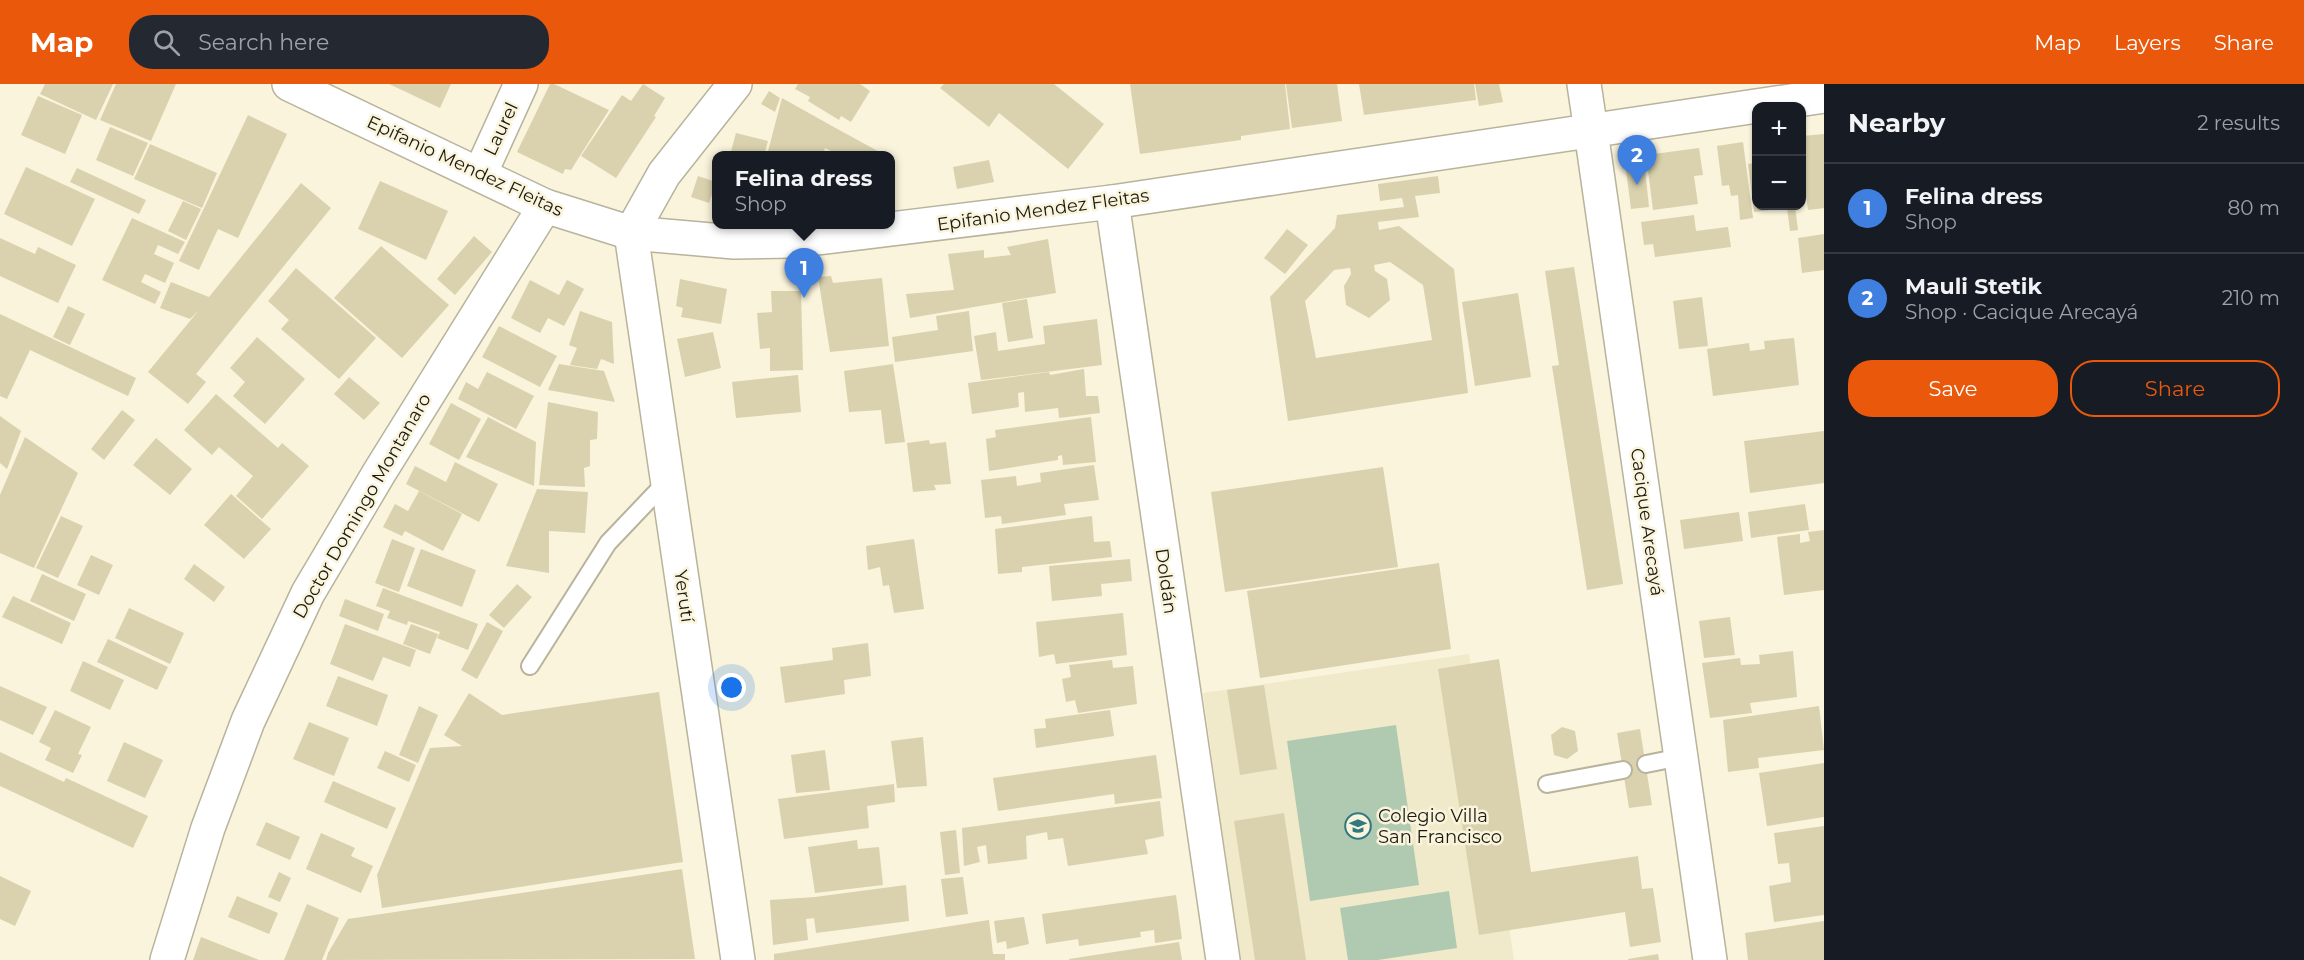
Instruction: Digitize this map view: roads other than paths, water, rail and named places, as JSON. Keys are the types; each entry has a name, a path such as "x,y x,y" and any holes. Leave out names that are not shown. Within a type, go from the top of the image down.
{"street":[{"name":"Epifanio Mendez Fleitas","path":"289,84 545,206 631,233 734,242 793,241 891,229"},
{"name":"Laurel","path":"480,174 521,84"},
{"path":"631,233 664,174 735,84"},
{"name":"Cacique Arecayá","path":"1584,84 1710,960"},
{"name":"Epifanio Mendez Fleitas","path":"895,229 1112,202 1824,96"},
{"name":"Doldán","path":"1112,202 1222,960"},
{"name":"Doctor Domingo Montanaro","path":"168,960 208,828 248,721 308,592 379,472 545,206"},
{"name":"Yerutí","path":"631,233 738,960"}],"lane":[{"path":"530,666 608,543 667,481"},
{"path":"1646,764 1681,757"},
{"path":"1547,784 1623,770"}],"place":[{"name":"Mauli Stetik","path":"1637,185"},
{"name":"Felina dress","path":"804,298"},
{"name":"Colegio Villa San Francisco","path":"1358,826"}]}
